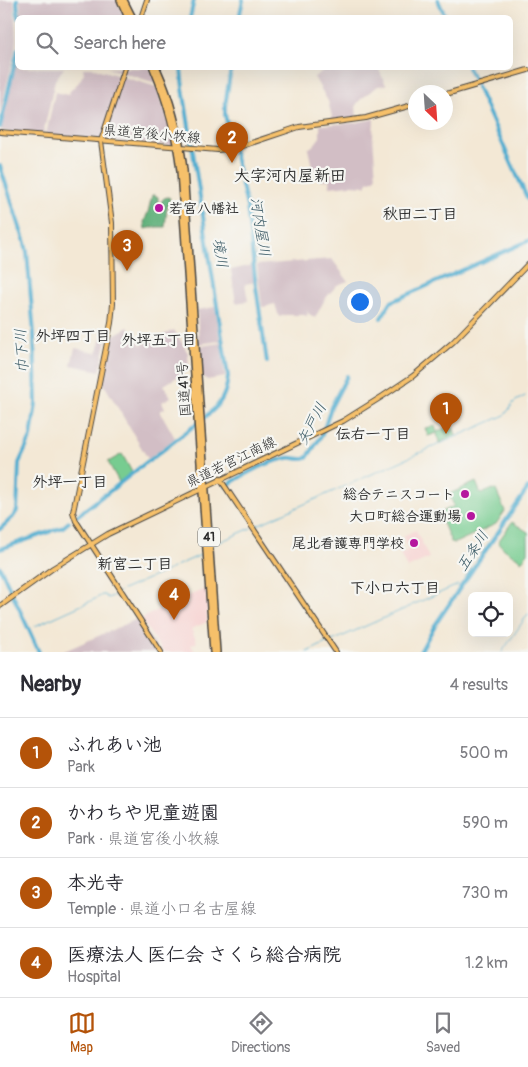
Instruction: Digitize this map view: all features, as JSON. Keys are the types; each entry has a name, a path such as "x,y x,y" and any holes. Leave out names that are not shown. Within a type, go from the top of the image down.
{"highway":[{"path":"120,0 127,15"},
{"path":"124,0 132,15"},
{"name":"国道41号","path":"154,70 168,108 179,147"},
{"name":"国道41号","path":"159,70 173,111 185,180 199,422 217,652"},
{"name":"国道41号","path":"204,487 213,652"}],"main road":[{"path":"142,15 147,0"},
{"path":"124,70 101,141 112,223 113,307 109,337 73,508 75,518 161,652"},
{"path":"453,92 528,70"},
{"name":"県道宮後小牧線","path":"0,132 214,150 234,148 298,127 366,118 408,106"},
{"name":"県道若宮江南線","path":"0,606 53,568 116,530 354,415 427,365 453,342 528,264"},
{"path":"220,479 336,652"}],"shaded area":[{"path":"0,0 14,0 15,49 0,114"},
{"path":"20,0 117,0 124,15 21,15"},
{"path":"15,69 62,70 55,80 43,135 1,130"},
{"path":"83,70 100,70 157,87 173,136 174,146 46,135 55,92 68,95 84,73"},
{"path":"114,70 151,70 156,83"},
{"path":"324,70 379,70 386,85 378,86 360,100 356,105 357,119 333,121 328,101 314,77"},
{"path":"374,119 373,136 376,178 368,182 366,186 330,187 329,180 320,181 319,170 313,171 308,149 320,137 320,125 353,123"},
{"path":"332,259 348,281 337,285 325,299 315,318 308,313 308,309 307,316 286,315 279,317 275,304 262,307 257,265"},
{"path":"253,265 255,282 245,284 248,301 236,303 231,270"},
{"path":"215,307 220,341 199,344 197,310"},
{"path":"128,327 141,345 174,330 188,353 189,370 164,385 171,397 162,402 165,408 160,411 175,438 148,459 101,379 110,337"},
{"path":"101,337 107,338 100,371 71,365 75,348 97,353"},
{"path":"221,343 225,377 207,380 201,374 200,346"},
{"name":"尾北看護専門学校","path":"416,530 429,558 407,568 400,554 409,550 403,536"},
{"path":"205,589 208,605 207,622 191,629 197,642 191,645 195,652 163,652 141,619 161,608 164,614 172,610 169,604 181,599 184,605 189,603 186,597"},
{"path":"137,619 160,652 62,652"}],"green space":[{"path":"152,195 158,197 157,209 159,210 161,210 162,200 170,198 165,227 145,229 144,222"},
{"path":"435,426 437,432 449,426 453,427 456,435 439,443 437,433 428,436 425,428"},
{"path":"122,454 132,472 119,482 108,462"},
{"name":"大口町総合運動場","path":"476,482 481,494 493,489 496,490 505,511 496,524 455,543 451,542 440,513 454,506 449,494"},
{"path":"512,522 528,532 528,553 522,561 504,549 498,542"}],"waterway":[{"name":"巾下川","path":"17,0 18,15"},
{"name":"境川","path":"191,15 194,0"},
{"name":"河内屋川","path":"240,15 243,0"},
{"name":"矢戸川","path":"438,0 445,15"},
{"name":"巾下川","path":"0,127 15,62"},
{"name":"境川","path":"181,70 228,376 227,386 221,401 191,428"},
{"name":"河内屋川","path":"231,70 225,115 247,207 267,362"},
{"name":"矢戸川","path":"469,70 476,83"},
{"name":"矢戸川","path":"477,87 528,200"},
{"name":"巾下川","path":"0,166 27,252 34,334 36,403 31,437 19,463 17,511 0,529"},
{"name":"矢戸川","path":"381,318 391,302 528,241"},
{"name":"矢戸川","path":"226,486 271,462 288,458 307,458 322,435 331,407 347,376"},
{"path":"255,526 505,415 514,402 525,396"},
{"name":"境川","path":"149,461 190,429"},
{"name":"境川","path":"134,472 148,461"},
{"name":"境川","path":"119,484 133,473"},
{"name":"境川","path":"105,495 119,484"},
{"name":"五条川","path":"420,652 435,625 528,488"},
{"name":"境川","path":"77,516 104,495"},
{"name":"境川","path":"55,530 69,522"},
{"path":"213,545 251,528"},
{"name":"境川","path":"0,549 52,531"},
{"path":"176,566 203,554"},
{"path":"0,567 39,652"},
{"path":"123,590 173,568"},
{"path":"412,605 458,585"},
{"path":"35,626 102,595 108,598 119,592"},
{"path":"332,641 411,606"},
{"path":"502,652 528,614"},
{"path":"307,652 328,642"}],"place":[{"name":"かわちや児童遊園","path":"232,163"},
{"name":"若宮八幡社","path":"159,208"},
{"name":"本光寺","path":"127,271"},
{"name":"ふれあい池","path":"446,434"},
{"name":"総合テニスコート","path":"465,494"},
{"name":"大口町総合運動場","path":"471,516"},
{"name":"尾北看護専門学校","path":"414,543"},
{"name":"医療法人 医仁会 さくら総合病院","path":"174,620"}],"district":[{"name":"大字河内屋新田","path":"290,176"},
{"name":"秋田二丁目","path":"420,214"},
{"name":"外坪四丁目","path":"73,336"},
{"name":"外坪五丁目","path":"159,340"},
{"name":"伝右一丁目","path":"373,434"},
{"name":"外坪一丁目","path":"70,482"},
{"name":"新宮二丁目","path":"135,564"},
{"name":"下小口六丁目","path":"395,588"}]}
